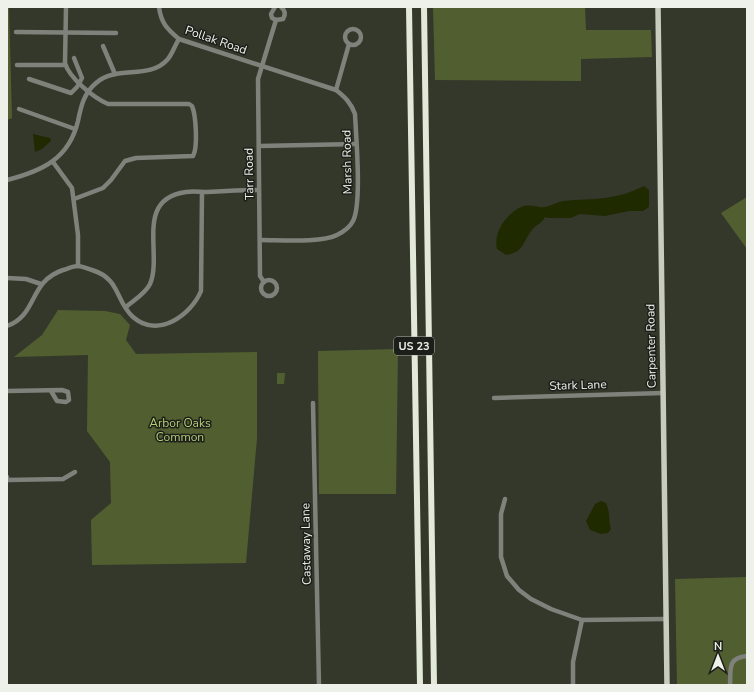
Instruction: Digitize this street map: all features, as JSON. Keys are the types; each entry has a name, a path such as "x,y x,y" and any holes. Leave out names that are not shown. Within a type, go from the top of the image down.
{"highway":[{"name":"US 23","path":"409,7 420,685"},
{"name":"US 23","path":"424,7 434,685"}],"main road":[{"name":"Carpenter Road","path":"658,7 667,685"}],"street":[{"path":"66,7 65,65 71,77 80,82 101,101 108,104 189,104 192,106 196,151 192,156 136,158 125,161 103,188 74,199"},
{"name":"Pollak Road","path":"159,7 161,21 167,29 179,39 261,66"},
{"path":"275,7 271,14 272,18 276,20"},
{"name":"Tarr Road","path":"264,282 260,276 261,240 258,79 276,20 281,20 285,15 284,10 281,7"},
{"path":"16,32 116,33"},
{"path":"7,180 53,162 64,151 75,129 81,106 96,82 115,74 141,72 157,68 168,60 179,39"},
{"path":"336,90 349,44"},
{"path":"103,46 115,74"},
{"path":"29,79 71,93 82,78 74,58"},
{"path":"16,65 65,65"},
{"name":"Marsh Road","path":"261,66 336,90 347,99 355,114 358,203 353,222 336,236 322,239 261,240"},
{"path":"19,109 75,129"},
{"path":"259,146 356,144"},
{"path":"53,162 72,188 78,266"},
{"path":"126,307 145,292 150,283 153,271 153,224 157,211 165,201 172,196 186,192 259,190"},
{"path":"7,326 15,323 26,313 41,284 52,274 78,266 100,273 108,278 117,290 132,317 138,321 160,326 178,319 195,303 202,287 202,192"},
{"path":"7,278 26,279 41,284"},
{"path":"7,391 51,391"},
{"name":"Stark Lane","path":"494,398 663,393"},
{"name":"Castaway Lane","path":"313,404 318,685"},
{"path":"7,478 63,479 74,472"},
{"path":"505,499 500,514 501,557 507,576 518,590 531,599 582,620 666,619"},
{"path":"573,685 573,662 582,620"},
{"path":"730,685 731,665 733,660 738,657 747,656"}],"green space":[{"path":"7,7 9,7 12,118 7,120"},
{"path":"433,7 585,7 586,30 651,30 652,57 581,59 581,81 435,80"},
{"path":"747,197 747,249 721,213"},
{"name":"Arbor Oaks Common","path":"58,310 105,311 120,314 130,325 126,340 136,354 257,352 257,438 246,563 92,565 91,520 111,503 110,462 87,431 88,355 14,357 42,335"},
{"path":"398,349 396,494 319,494 318,351"},
{"path":"277,373 285,373 284,384 277,384"},
{"path":"747,577 747,685 677,685 675,579"}],"shaded area":[{"path":"33,134 50,138 51,141 42,149 35,152"},
{"path":"644,186 649,190 649,207 643,211 629,211 605,216 580,214 571,218 545,217 533,228 520,249 516,252 506,255 497,249 497,237 502,225 510,214 521,207 527,205 545,207 563,201 614,197"},
{"path":"601,501 606,503 608,507 611,529 608,533 601,534 590,530 586,521 595,504"}]}
